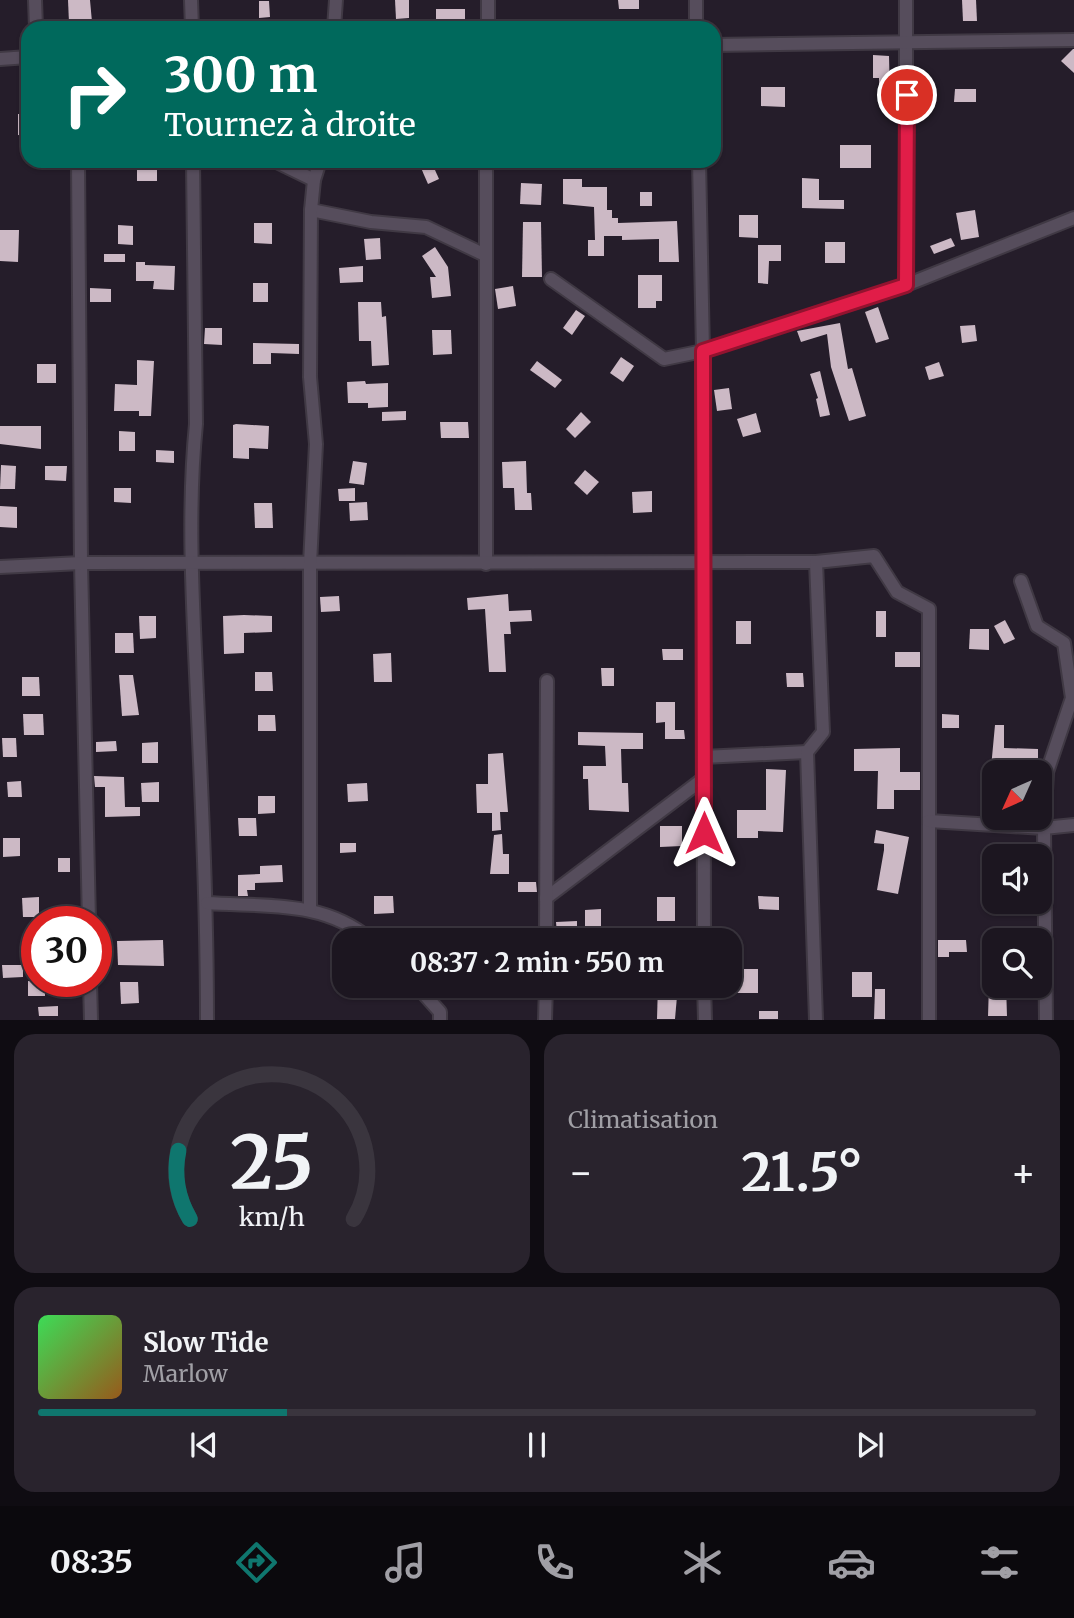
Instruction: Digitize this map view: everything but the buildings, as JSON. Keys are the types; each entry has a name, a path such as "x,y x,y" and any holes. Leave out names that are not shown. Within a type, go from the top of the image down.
{"street":[{"path":"35,0 36,21"},
{"path":"191,0 192,21"},
{"path":"334,21 336,0"},
{"path":"488,0 488,21"},
{"path":"696,0 696,21"},
{"path":"906,0 906,285"},
{"path":"721,45 1074,40"},
{"path":"0,59 21,58"},
{"path":"78,168 81,563 89,906"},
{"path":"193,168 196,424 192,465 191,566 207,903 207,1020"},
{"path":"289,168 314,180"},
{"path":"310,909 310,564 316,444 310,377 311,210 318,168"},
{"path":"486,168 486,564"},
{"path":"699,168 703,351 704,928"},
{"path":"311,210 371,222 426,227 485,255"},
{"path":"551,279 664,359 703,351 906,285 1074,218"},
{"path":"0,567 81,563 191,566 816,562 874,556 897,592 929,609 929,1020"},
{"path":"816,562 824,732 807,752 816,1020"},
{"path":"1021,581 1037,626 1064,643 1072,698 1051,760"},
{"path":"546,928 547,681"},
{"path":"703,757 807,752"},
{"path":"546,898 703,779"},
{"path":"929,821 982,824"},
{"path":"1052,827 1074,825"},
{"path":"1044,830 1046,1020"},
{"path":"207,903 310,909 351,923 357,928"},
{"path":"90,997 91,1020"},
{"path":"428,998 440,1012 440,1020"},
{"path":"545,1020 546,998"},
{"path":"704,998 705,1020"}],"route":[{"path":"704,833 703,351 906,285 907,95"}]}
